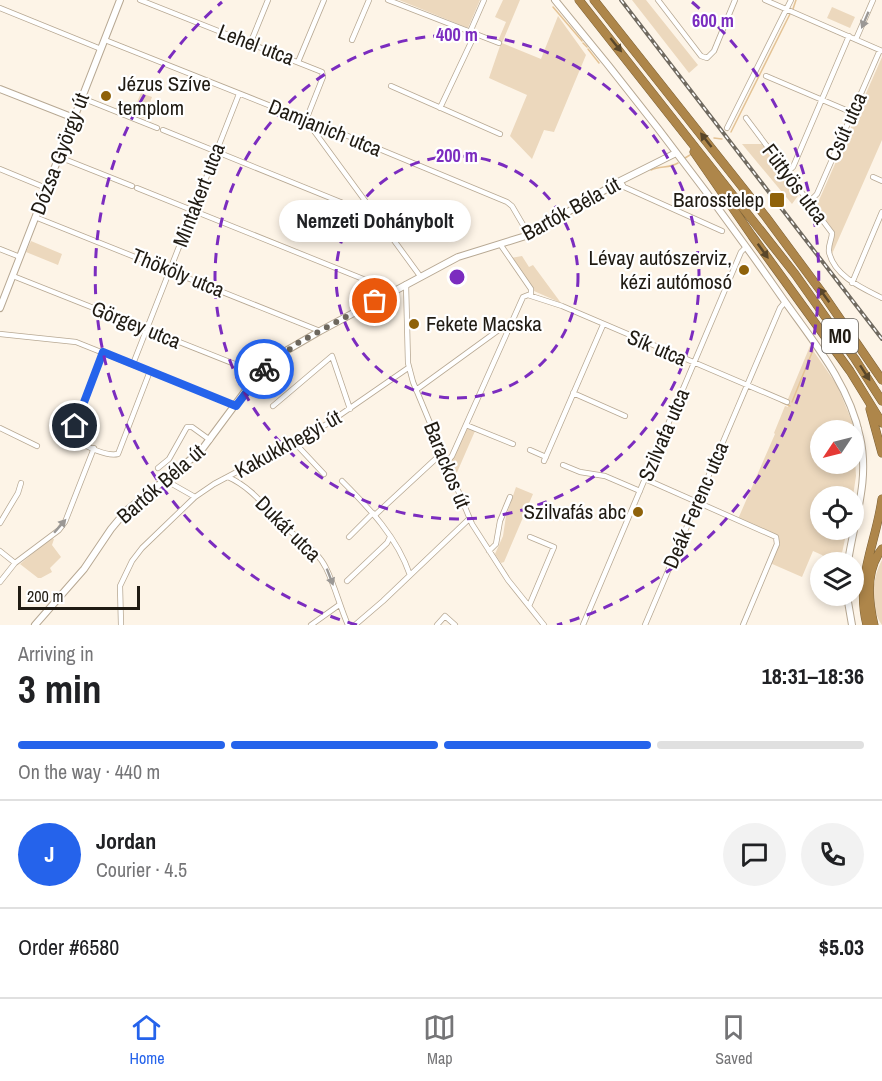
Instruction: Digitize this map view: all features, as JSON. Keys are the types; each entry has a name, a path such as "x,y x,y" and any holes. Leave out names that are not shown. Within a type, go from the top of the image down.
{"highway":[{"name":"M0","path":"579,0 795,274 855,358 882,401"},
{"name":"M0","path":"594,0 766,217 882,379"},
{"path":"671,115 740,220 850,370 882,423"},
{"path":"850,370 868,404 882,453"},
{"path":"867,625 863,600 863,576 882,499"},
{"path":"874,625 869,598 870,582 874,562 882,549"}],"street":[{"name":"Dózsa György út","path":"0,308 120,0"},
{"name":"Lehel utca","path":"140,0 322,72 324,74 306,120"},
{"path":"250,44 268,0"},
{"path":"298,62 324,0"},
{"path":"352,40 369,0"},
{"path":"388,0 499,43"},
{"path":"440,108 484,0"},
{"path":"555,0 676,153 746,247 840,383 856,420"},
{"path":"658,0 701,56 707,58 714,51 735,0"},
{"path":"765,0 881,50"},
{"path":"728,128 791,0"},
{"path":"856,39 873,0"},
{"path":"0,8 101,49"},
{"path":"787,173 793,167 849,36"},
{"name":"Damjanich utca","path":"105,40 325,126 507,202 512,206 529,235"},
{"name":"Csút utca","path":"809,202 817,194 881,50"},
{"path":"766,76 853,113"},
{"path":"391,86 500,134"},
{"path":"0,89 74,118"},
{"name":"Mintakert utca","path":"133,364 239,94"},
{"path":"82,98 157,128"},
{"name":"Füttyös utca","path":"746,118 832,233 829,249 831,258 852,283"},
{"path":"306,120 420,276"},
{"path":"163,130 375,216"},
{"name":"Bartók Béla út","path":"35,625 84,569 120,517 200,452 260,374 284,352 458,257 529,235 620,181 676,153"},
{"path":"58,157 393,291"},
{"path":"0,169 46,188"},
{"path":"873,177 882,181"},
{"path":"620,181 624,187 722,231"},
{"path":"882,212 852,283 882,298"},
{"name":"Thököly utca","path":"35,217 170,269 320,331"},
{"path":"446,462 452,456 513,319 531,289 500,244"},
{"name":"Szilvafa utca","path":"583,625 741,252 746,247"},
{"path":"0,249 20,257"},
{"name":"Görgey utca","path":"13,276 260,374"},
{"name":"Barackos út","path":"406,284 408,368 416,390 469,519 489,551 544,625"},
{"name":"Sík utca","path":"528,296 562,306 787,402"},
{"name":"Deák Ferenc utca","path":"645,625 780,308 785,302"},
{"path":"416,390 513,319"},
{"path":"530,450 545,459 603,325"},
{"path":"0,334 71,340 236,406"},
{"path":"103,352 70,438 94,448 116,455 119,452 150,371"},
{"path":"273,406 332,356 350,409"},
{"name":"Kakukkhegyi út","path":"121,625 120,586 132,561 142,548 195,497 207,488 294,442 350,409 408,368"},
{"path":"573,393 625,416"},
{"path":"466,425 513,444"},
{"path":"158,468 169,459 188,427 192,427 210,440"},
{"path":"0,428 37,446"},
{"path":"294,442 324,474"},
{"path":"0,582 15,563 59,530 65,522 94,448"},
{"path":"349,537 442,453"},
{"path":"562,465 580,472 605,476 640,491"},
{"path":"850,552 863,488 863,474"},
{"name":"Dukát utca","path":"228,477 238,481 300,541 316,552 326,567 348,625"},
{"path":"645,479 777,538 777,544 743,625"},
{"path":"165,480 195,497"},
{"path":"342,481 374,514 403,554 410,575"},
{"path":"0,523 21,483"},
{"path":"489,551 496,544 500,521 510,498"},
{"path":"355,625 469,519"},
{"path":"347,581 387,543 390,537"},
{"path":"529,606 554,547 530,537"},
{"path":"0,551 15,563"},
{"path":"311,625 339,605"},
{"path":"849,606 852,625"},
{"path":"437,625 445,616 455,625"}],"shaded area":[{"path":"399,0 480,0 468,28"},
{"path":"503,0 520,0 502,43 541,59 558,16 586,55 554,132 544,130 532,159 510,136 527,95 489,78 501,43 498,41 506,22 495,17"},
{"path":"632,0 646,0 698,65 689,73"},
{"path":"832,7 855,17 850,28 827,18"},
{"path":"882,57 882,140 832,254 830,250 831,227 816,207"},
{"path":"141,93 152,97 144,118 132,114"},
{"path":"742,144 764,144 800,193 792,204"},
{"path":"31,241 62,254 58,265 26,252"},
{"path":"522,256 529,267 533,265 561,303 534,291 511,258"},
{"path":"810,346 837,385 851,420 810,420 810,474 856,474 854,486 810,486 810,540 845,540 842,552 810,552 810,558 802,577 770,563 779,540 777,536 738,519 785,406 788,407 788,399"},
{"path":"467,427 475,431 455,477 450,465"},
{"path":"516,487 533,494 504,562 501,563 495,554 503,536 506,516"},
{"path":"51,538 54,539 52,545 61,557 50,568 52,572 38,578 20,564"},
{"path":"882,560 882,625 875,610 873,593 876,575"}],"waterway":[{"path":"793,9 796,0"},
{"path":"553,7 582,41"},
{"path":"731,132 790,14"},
{"path":"583,43 587,47"},
{"path":"588,49 599,63"},
{"path":"714,138 722,139"},
{"path":"685,158 690,155"},
{"path":"651,170 678,163"},
{"path":"792,402 813,350"},
{"path":"781,402 790,406"}],"railway":[{"path":"621,0 882,339"}],"way so far":[{"path":"264,369 298,343 375,301"}],"place":[{"name":"Jézus Szíve templom","path":"106,96"},
{"name":"Barosstelep","path":"777,200"},
{"name":"Lévay autószerviz, kézi autómosó","path":"744,270"},
{"name":"Nemzeti Dohánybolt","path":"375,301"},
{"name":"Fekete Macska","path":"414,324"},
{"name":"Szilvafás abc","path":"638,512"}],"route":[{"path":"75,426 103,352 236,406 264,369"}]}
